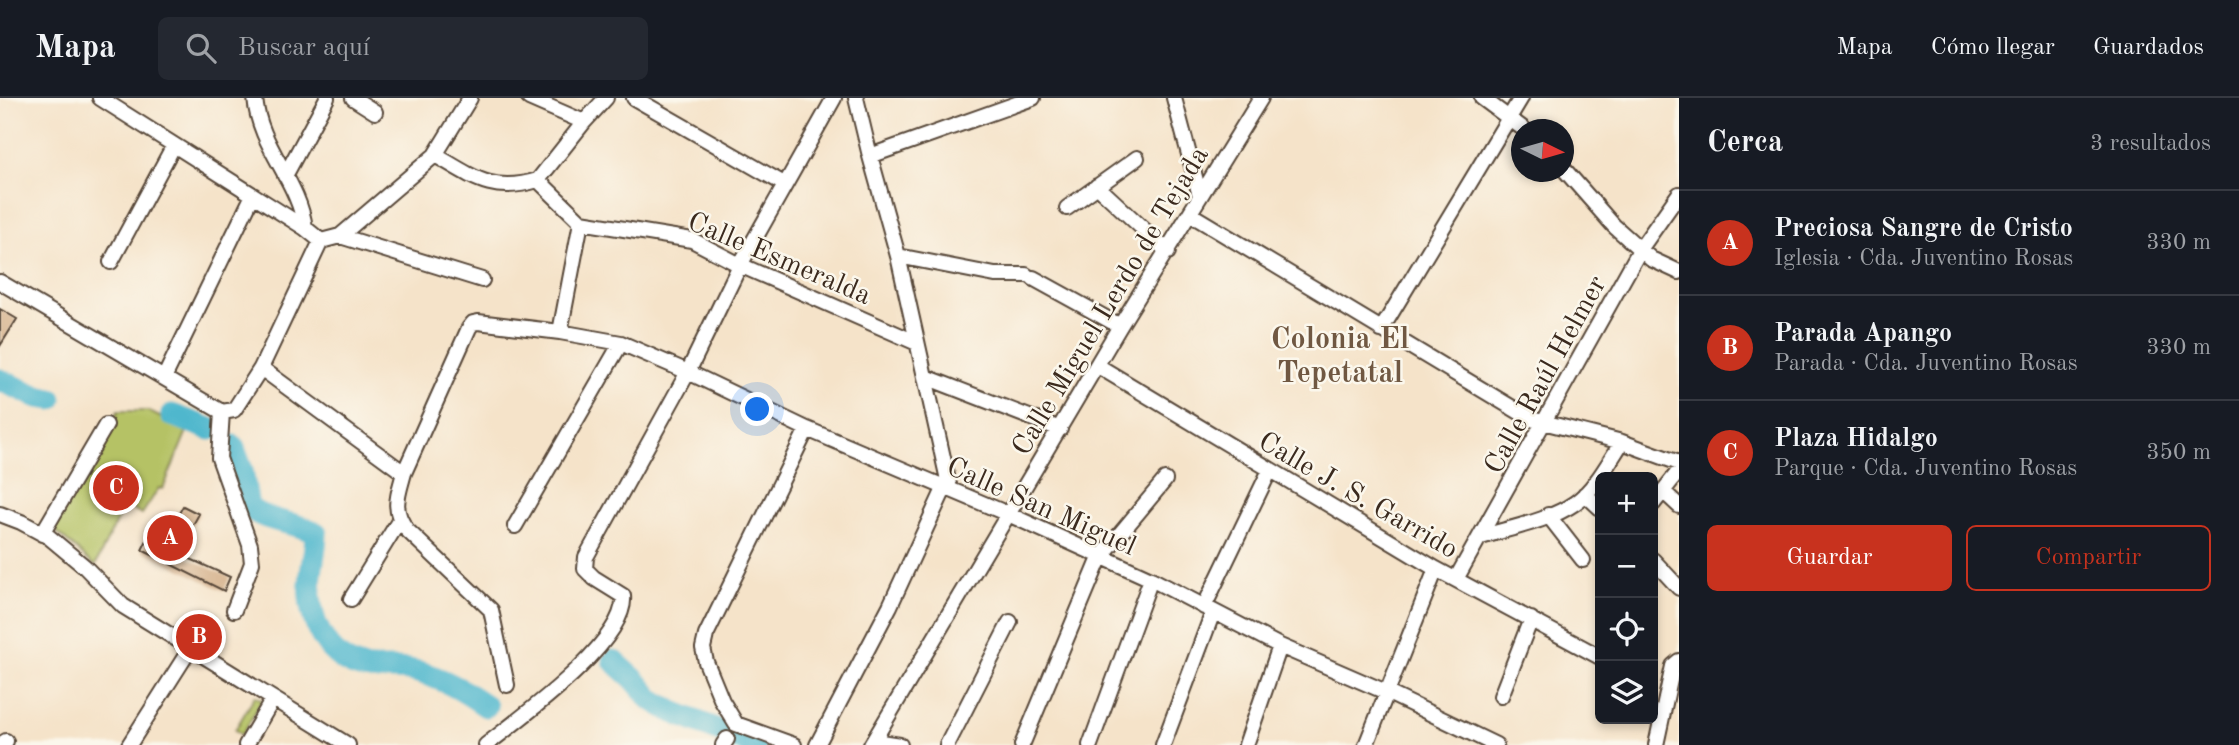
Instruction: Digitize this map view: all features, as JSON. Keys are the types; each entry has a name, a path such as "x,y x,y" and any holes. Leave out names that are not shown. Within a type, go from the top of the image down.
{"street":[{"path":"100,98 305,228 321,241"},
{"path":"256,98 256,110 264,137 296,195 303,212 305,228"},
{"path":"285,176 327,98"},
{"path":"354,98 375,112"},
{"path":"221,417 233,410 261,368 321,241 340,236 435,155 470,98"},
{"path":"529,98 584,122"},
{"path":"435,155 474,178 488,183 518,186 538,180 606,98"},
{"path":"634,98 784,184"},
{"path":"817,745 890,606 947,489 926,377 898,256 856,98"},
{"path":"870,156 1033,98"},
{"path":"1174,98 1200,196"},
{"name":"Calle Miguel Lerdo de Tejada","path":"873,743 1120,326 1261,98"},
{"path":"1482,98 1513,119"},
{"path":"1381,330 1521,98"},
{"path":"486,745 586,662 602,645 624,605 623,596 617,590 594,578 585,569 586,556 688,372 740,265 832,99"},
{"path":"111,262 174,145"},
{"path":"1067,208 1137,158"},
{"path":"538,180 581,222 560,332"},
{"path":"1574,181 1614,226 1651,259 1679,272"},
{"path":"1097,186 1168,252"},
{"name":"Calle Raúl Helmer","path":"1456,579 1641,248 1679,194"},
{"path":"164,378 253,195"},
{"path":"1190,214 1531,419 1622,442 1679,463"},
{"name":"Calle Esmeralda","path":"581,222 692,240 740,265 917,343"},
{"path":"340,236 482,280"},
{"path":"898,256 995,275 1030,276 1120,326"},
{"path":"0,282 164,378 221,417"},
{"name":"Calle San Miguel","path":"404,472 472,323 560,332 621,343 807,429 1008,514 1100,558 1152,579 1280,646 1386,692 1496,745"},
{"path":"514,526 621,343"},
{"name":"Calle J. S. Garrido","path":"1098,366 1436,569 1595,654"},
{"path":"261,368 404,472 397,501 396,513 399,521 491,610 507,685"},
{"path":"926,377 1060,429"},
{"path":"221,417 219,458 250,545 252,563 234,610"},
{"path":"42,534 106,425"},
{"path":"794,745 736,724 722,701 703,648 706,635 807,429"},
{"path":"1480,537 1548,515 1574,503 1585,494 1622,442"},
{"path":"1163,745 1209,609 1270,470"},
{"path":"1658,499 1679,471"},
{"path":"1022,745 1100,558 1165,480"},
{"path":"1664,492 1679,506"},
{"path":"1585,494 1595,503"},
{"path":"0,514 42,534 85,567 123,606 348,745"},
{"path":"1548,515 1583,560"},
{"path":"351,599 399,521"},
{"path":"1658,565 1679,588"},
{"path":"1366,745 1436,569"},
{"path":"1090,745 1152,579"},
{"path":"1501,696 1531,619"},
{"path":"947,745 1010,622"},
{"path":"1246,745 1280,646"},
{"path":"129,745 190,649"},
{"path":"1656,745 1659,689 1679,661"},
{"path":"246,745 273,699"},
{"path":"873,743 900,745"}],"green space":[{"path":"118,411 148,411 187,431 163,489 159,488 142,514 124,505 95,566 51,527"},
{"path":"255,696 262,700 242,735 235,730"}],"building":[{"path":"0,309 17,319 0,346"},
{"path":"96,483 102,483 107,491 105,497 96,499 91,494 91,488"},
{"path":"183,506 199,514 184,541 192,545 186,557 230,577 224,591 142,550 147,540 152,543 159,531 167,535"}],"waterway":[{"path":"0,380 38,397 51,399"},
{"path":"172,415 210,429"},
{"path":"233,446 242,470 248,507 264,516 316,533 310,597 315,622 327,645 346,661 358,666 409,670 443,680 486,706"},
{"path":"614,661 651,699 673,712 755,745"}],"place":[{"name":"Plaza Hidalgo","path":"116,488"},
{"name":"Preciosa Sangre de Cristo","path":"170,538"},
{"name":"Parada Apango","path":"199,637"}],"district":[{"name":"Colonia El Tepetatal","path":"1340,355"}]}
